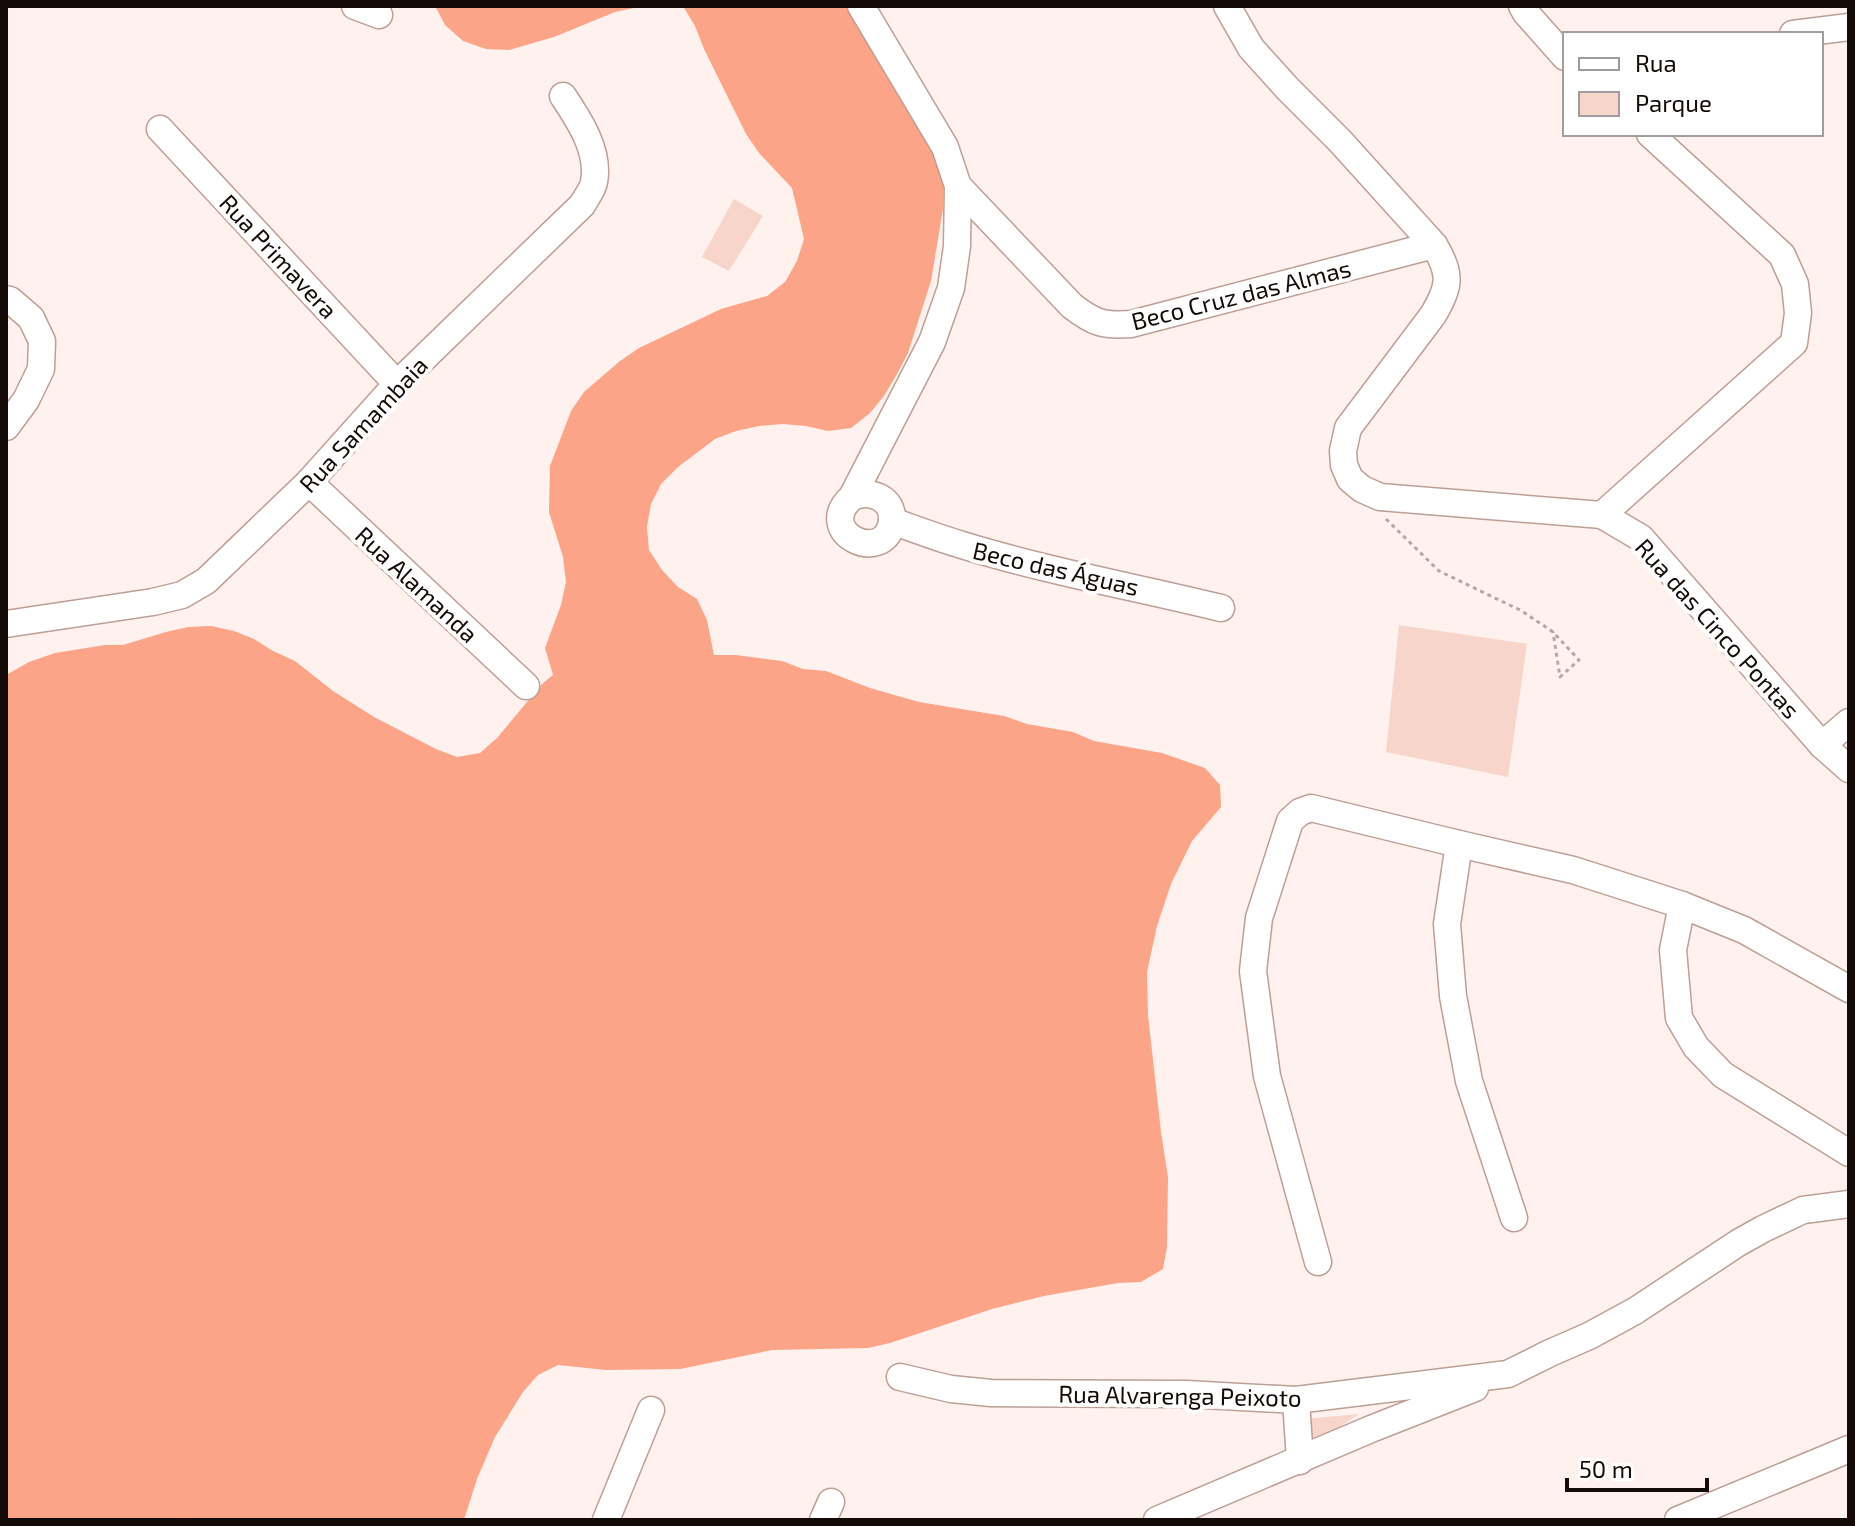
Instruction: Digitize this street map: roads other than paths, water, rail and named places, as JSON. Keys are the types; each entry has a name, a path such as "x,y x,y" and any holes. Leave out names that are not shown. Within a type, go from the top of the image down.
{"street":[{"path":"852,497 876,495 888,505 892,521 877,542 869,544 852,540 842,525 842,509 852,497 932,342 951,288 957,246 958,186 945,147 861,6"},
{"path":"1227,6 1251,48 1434,245"},
{"path":"1522,6 1563,55"},
{"path":"1809,32 1849,27"},
{"name":"Rua Samambaia","path":"6,624 153,602 182,595 206,581 309,482 397,384 582,205 594,182 593,158 582,126 563,96"},
{"name":"Rua Primavera","path":"160,129 397,384"},
{"path":"1602,515 1794,343 1798,313 1795,284 1782,255 1652,136"},
{"name":"Beco Cruz das Almas","path":"958,186 1072,306 1091,320 1112,325 1131,324 1434,245"},
{"name":"Rua das Cinco Pontas","path":"1434,245 1443,260 1448,279 1443,298 1348,428 1343,451 1344,465 1350,479 1362,489 1380,497 1602,515 1641,538 1822,745 1849,769"},
{"path":"6,299 31,318 42,341 41,369 26,400 6,427"},
{"name":"Rua Alamanda","path":"309,482 526,686"},
{"name":"Beco das Águas","path":"892,521 962,545 1060,571 1221,608"},
{"path":"1822,745 1849,722"},
{"path":"1318,1262 1267,1076 1253,971 1259,918 1290,821 1300,812 1311,808 1573,870 1682,905 1744,930 1849,989"},
{"path":"1459,844 1447,924 1453,996 1469,1081 1514,1218"},
{"path":"1682,905 1673,950 1679,1018 1696,1047 1723,1075 1849,1153"},
{"name":"Rua Alvarenga Peixoto","path":"900,1377 951,1389 991,1393 1186,1394 1296,1400 1508,1374 1635,1311 1763,1229 1803,1210 1849,1204"},
{"path":"1157,1520 1508,1374"},
{"path":"1367,1391 1371,1429"},
{"path":"1296,1400 1300,1461"},
{"path":"606,1520 651,1410"},
{"path":"1678,1520 1849,1449"}],"waterway":[{"path":"166,1520 309,1445 426,1402 510,1331 590,1298 675,1273 983,1211 1014,1175 1020,1119 983,1075 885,1030 717,982 628,943 589,916 568,875 572,819 596,762 606,718 607,655 589,566 590,513 605,462 633,435 672,418 751,399 802,366 827,342 862,272 865,218 854,149 820,90 759,6"}]}
